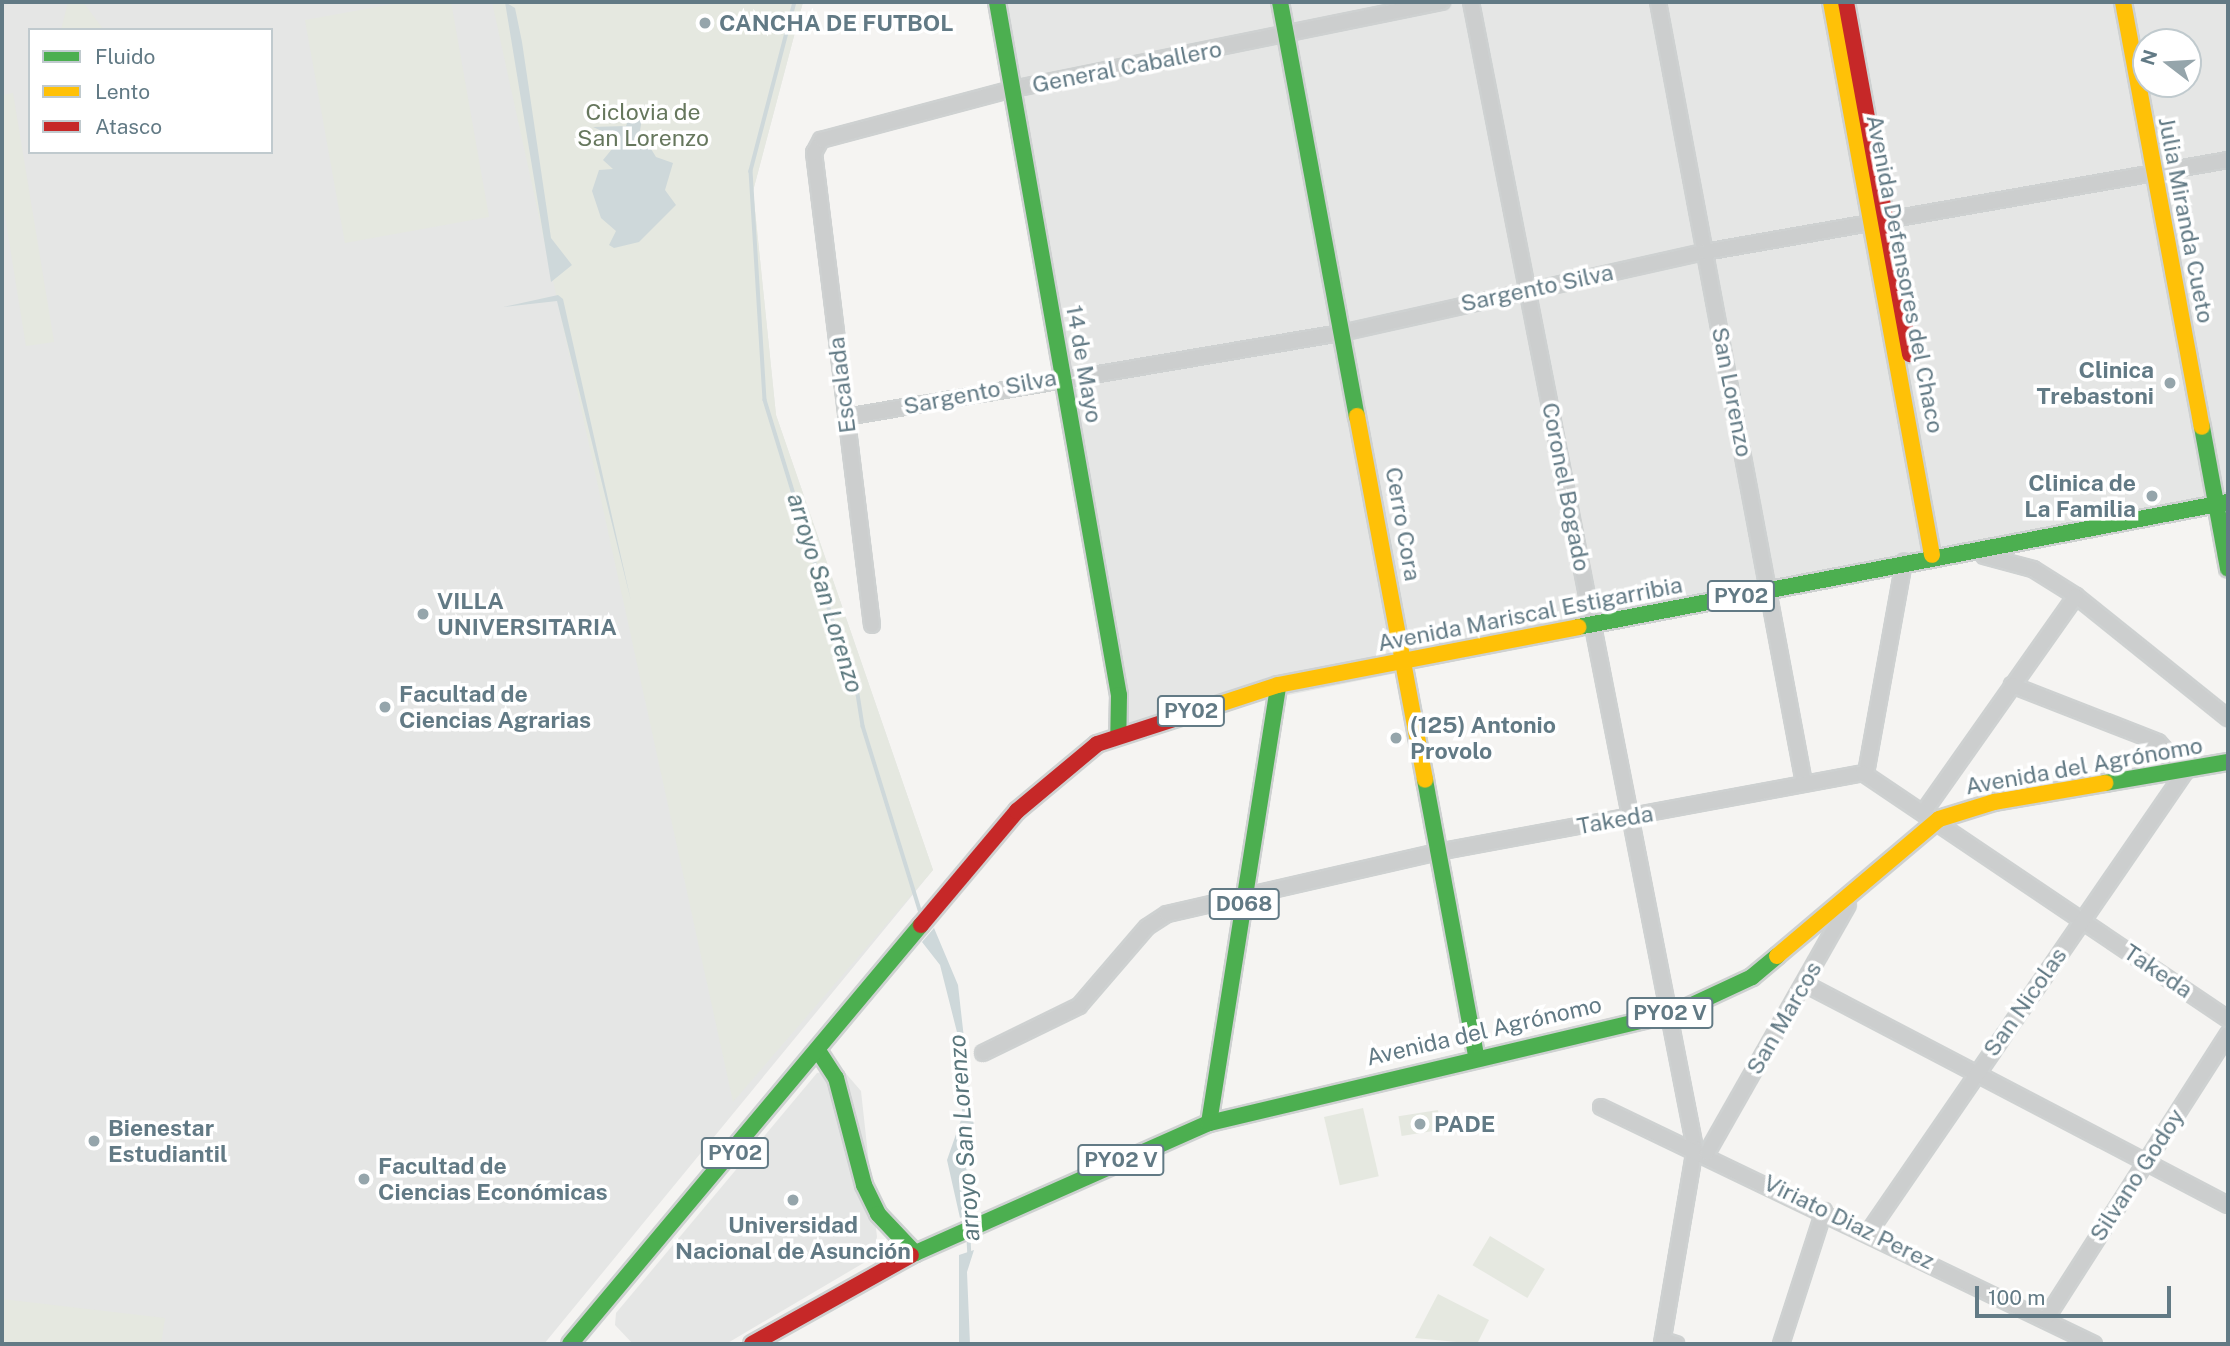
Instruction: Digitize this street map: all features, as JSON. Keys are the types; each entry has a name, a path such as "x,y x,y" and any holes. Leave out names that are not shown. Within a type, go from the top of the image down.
{"main road":[{"name":"14 de Mayo","path":"997,2 1119,695 1118,734"},
{"name":"Cerro Cora","path":"1280,2 1346,332 1437,852 1476,1055"},
{"name":"Avenida Defensores del Chaco","path":"1830,2 1879,219 1944,552"},
{"name":"Avenida Defensores del Chaco","path":"1846,2 1879,219"},
{"name":"Julia Miranda Cueto","path":"2123,2 2153,174 2223,503 2228,569"},
{"name":"Avenida Mariscal Estigarribia","path":"1271,687 1594,627 1944,552 2223,503"},
{"name":"PY02","path":"581,1341 895,957 1046,782 1118,734 1271,687"},
{"name":"D068","path":"1209,1123 1238,897 1271,687"},
{"name":"Avenida del Agrónomo","path":"752,1344 918,1252 1032,1197 1209,1123 1476,1055 1665,1014 1752,977 1939,819 1994,802 2185,772 2228,762"},
{"path":"819,1052 836,1078 864,1185 878,1214 918,1252"}],"street":[{"name":"General Caballero","path":"816,145 828,136 1013,89 1285,36 1442,2"},
{"name":"Coronel Bogado","path":"1471,2 1631,817 1665,1014 1701,1150 1667,1343"},
{"name":"San Lorenzo","path":"1658,2 1804,783"},
{"name":"Escalada","path":"816,145 872,625"},
{"name":"Sargento Silva","path":"846,417 1063,377 1346,332 1526,289 1705,252 1879,219 2228,160"},
{"path":"1944,552 2015,562 2076,596 2228,718"},
{"path":"1866,773 1904,561"},
{"path":"1924,810 2076,596"},
{"path":"2011,685 2158,742 2185,772"},
{"name":"San Nicolas","path":"1868,1233 2185,772"},
{"name":"Takeda","path":"983,1053 1079,1006 1157,917 1437,852 1866,773 1939,819 2228,1019"},
{"name":"San Marcos","path":"1701,1150 1805,984 1861,883"},
{"path":"1805,984 1975,1074 2146,1158 2228,1205"},
{"name":"Silvano Godoy","path":"2047,1317 2146,1158 2228,1034"},
{"name":"Viriato Diaz Perez","path":"1601,1107 1701,1150 1824,1212 2047,1317 2094,1344"},
{"path":"1781,1344 1824,1212"}],"shaded area":[{"name":"VILLA UNIVERSITARIA","path":"2,2 803,2 753,191 776,415 933,870 544,1344 2,1344"},
{"path":"992,2 2228,2 2228,504 1121,729"},
{"name":"Universidad Nacional de Asunción","path":"842,1069 861,1091 877,1237 872,1258 726,1344 633,1344 615,1325 616,1313 817,1073"}],"green space":[{"path":"68,2 83,2 102,28 62,28"},
{"path":"404,2 451,2 489,217 345,243 305,20"},
{"name":"Ciclovia de San Lorenzo","path":"492,2 803,2 753,191 776,415 933,870 733,1102"},
{"path":"13,93 54,342 26,346 2,197 2,95"},
{"path":"1363,1108 1379,1176 1340,1185 1324,1117"},
{"name":"PADE","path":"1438,1110 1441,1130 1402,1136 1398,1116"},
{"path":"1490,1236 1545,1269 1527,1298 1472,1265"},
{"path":"1438,1294 1489,1320 1477,1344 1415,1338"},
{"path":"2,1299 165,1318 161,1344 2,1344"}],"water":[{"path":"505,2 515,8 522,42 551,238 572,265 551,282"},
{"path":"631,113 642,118 640,131 656,157 673,163 665,190 676,205 639,242 614,248 609,245 616,231 601,218 592,191 599,170 613,169 603,160 612,149 606,133 593,127 626,126"},
{"path":"558,295 563,299 631,601 557,301 503,307"},
{"path":"934,928 958,985 975,1136 967,1169 980,1209 960,1218 947,1160 962,1117 961,1048 940,965 922,942"},
{"path":"974,1250 967,1272 970,1344 959,1344 959,1255"}],"waterway":[{"name":"arroyo San Lorenzo","path":"795,2 751,171 765,400 841,647 854,669 863,726 920,910"},
{"name":"arroyo San Lorenzo","path":"969,1239 970,1256"}],"traffic: fast":[{"path":"997,2 1119,695 1118,734"},
{"path":"1280,2 1357,416"},
{"path":"2202,427 2228,569"},
{"path":"1578,627 2228,502"},
{"path":"1209,1123 1278,685"},
{"path":"2105,783 2228,762"},
{"path":"1425,780 1476,1055"},
{"path":"570,1344 921,925"},
{"path":"911,1255 1209,1123 1677,1012 1752,977 1777,956"},
{"path":"819,1052 836,1078 864,1185 878,1214 915,1253"}],"traffic: slow":[{"path":"1831,2 1932,555"},
{"path":"2123,2 2202,427"},
{"path":"1357,416 1425,780"},
{"path":"1180,717 1278,685 1578,627"},
{"path":"1777,956 1939,819 1994,802 2105,783"}],"traffic: jam":[{"path":"1846,2 1910,354"},
{"path":"921,925 1017,811 1097,744 1180,717"},
{"path":"752,1344 911,1255"}],"place":[{"name":"CANCHA DE FUTBOL","path":"705,23"},
{"name":"Clinica Trebastoni","path":"2170,383"},
{"name":"Clinica de La Familia","path":"2152,496"},
{"name":"VILLA UNIVERSITARIA","path":"423,614"},
{"name":"Facultad de Ciencias Agrarias","path":"385,707"},
{"name":"(125) Antonio Provolo","path":"1396,738"},
{"name":"PADE","path":"1420,1124"},
{"name":"Bienestar Estudiantil","path":"94,1141"},
{"name":"Facultad de Ciencias Económicas","path":"364,1179"},
{"name":"Universidad Nacional de Asunción","path":"793,1200"}]}
